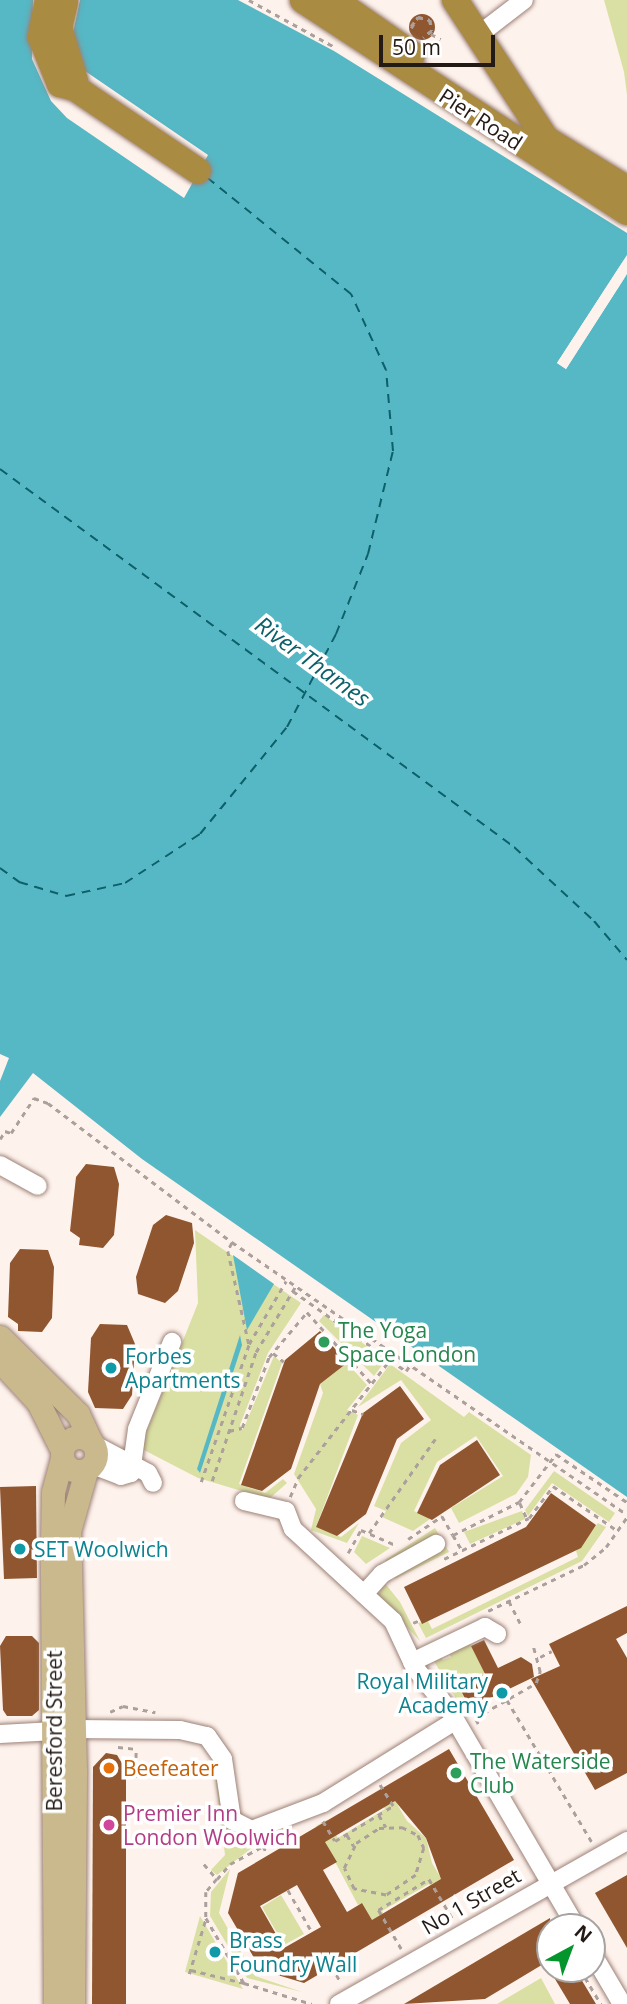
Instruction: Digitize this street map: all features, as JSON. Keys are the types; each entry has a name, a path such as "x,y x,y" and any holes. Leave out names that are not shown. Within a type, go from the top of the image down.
{"highway":[{"path":"48,0 44,55 60,84 75,89 198,171"},
{"path":"66,0 59,28 75,89"},
{"name":"Pier Road","path":"303,0 528,150 627,212"},
{"path":"334,0 490,105 528,150"},
{"name":"Pier Road","path":"455,0 481,33 546,139 627,189"}],"main road":[{"path":"0,1337 78,1414 90,1455"},
{"path":"0,1361 38,1402 62,1454 74,1471 90,1455"},
{"path":"62,1454 74,1438 90,1455"},
{"name":"Beresford Street","path":"62,1454 52,1504 65,1730 73,2004"},
{"name":"Beresford Street","path":"55,2004 69,1531 90,1455"}],"street":[{"path":"481,33 524,0"},
{"path":"0,1165 38,1186"},
{"path":"134,1465 137,1429 172,1342"},
{"path":"90,1455 134,1465 153,1483"},
{"path":"244,1500 286,1511 293,1529 401,1632 412,1662 429,1679 568,1913"},
{"path":"363,1594 382,1574 438,1553"},
{"path":"412,1662 485,1627 497,1634"},
{"path":"0,1734 65,1730 180,1730 207,1736 223,1759 232,1820 245,1830 323,1803 453,1722"},
{"path":"386,1765 389,1785"},
{"name":"No 1 Street","path":"344,2001 627,1841"},
{"path":"606,1977 622,2004"}],"path":[{"path":"249,0 265,8"},
{"path":"416,18 430,20 429,35 415,35 411,24 416,18"},
{"path":"416,18 430,20 427,36"},
{"path":"415,35 422,28"},
{"path":"432,35 441,39"},
{"path":"0,1139 5,1131 11,1133 38,1097 390,1360 406,1371 411,1365"},
{"path":"232,1242 228,1251 249,1344"},
{"path":"201,1482 249,1344 286,1281"},
{"path":"212,1481 251,1366 294,1289"},
{"path":"294,1289 411,1365 627,1516 618,1531 584,1565 485,1613"},
{"path":"274,1303 283,1309"},
{"path":"229,1431 242,1427 273,1353 307,1312 372,1384"},
{"path":"273,1353 284,1362"},
{"path":"293,1484 390,1360"},
{"path":"243,1363 251,1366"},
{"path":"232,1395 240,1398"},
{"path":"352,1410 363,1414"},
{"path":"218,1433 227,1437"},
{"path":"369,1533 435,1439"},
{"path":"470,1527 519,1502 555,1454 627,1502"},
{"path":"438,1553 462,1551 528,1519 553,1486 618,1531"},
{"path":"519,1502 528,1519 534,1522"},
{"path":"348,1553 361,1530 398,1546"},
{"path":"453,1535 462,1551"},
{"path":"509,1601 520,1623"},
{"path":"413,1623 420,1620"},
{"path":"472,1730 479,1727 475,1718 536,1684 538,1658 533,1646"},
{"path":"538,1658 552,1651"},
{"path":"507,1700 600,1857"},
{"path":"110,1711 123,1706 158,1713"},
{"path":"110,1746 136,1749 135,1778"},
{"path":"324,1822 335,1841 347,1835 393,1806 389,1785"},
{"path":"379,1815 386,1827"},
{"path":"386,1827 411,1830 422,1841 424,1853 416,1875 398,1891 381,1896 362,1895 348,1883 344,1868 354,1846 386,1827"},
{"path":"347,1835 354,1846"},
{"path":"276,1838 230,1864 206,1892 206,1918 190,1972 244,1983 312,2004"},
{"path":"263,1846 268,1855"},
{"path":"204,1864 217,1879"},
{"path":"416,1875 421,1884"},
{"path":"409,1964 378,1910 421,1884 429,1880 461,1933"},
{"path":"288,1890 312,1932"},
{"path":"381,1896 386,1905"},
{"path":"206,1918 244,1983"},
{"path":"332,1966 344,2001"},
{"path":"588,1983 601,2004"}],"green space":[{"path":"604,0 627,0 627,95 624,72"},
{"path":"195,1230 301,1303 268,1353 240,1425 243,1430 274,1356 282,1363 239,1484 265,1493 283,1479 287,1483 269,1499 198,1478 140,1448 198,1303"},
{"path":"324,1315 386,1360 374,1376 319,1321"},
{"path":"347,1363 367,1385 347,1410 358,1415 316,1527 341,1537 359,1523 347,1543 311,1530 316,1509 294,1474 323,1393 320,1384"},
{"path":"390,1364 464,1417 469,1412 531,1455 528,1477 516,1494 459,1523 451,1508 503,1476 476,1436 437,1462 414,1511 430,1519 413,1531 382,1517 386,1511 374,1506 401,1443 431,1420 401,1380 358,1407"},
{"path":"554,1471 615,1513 609,1522 552,1483 528,1516 525,1510"},
{"path":"522,1511 525,1519 470,1544 464,1532"},
{"path":"598,1523 606,1527 582,1561 426,1638 418,1623 428,1621 432,1629 578,1557 576,1551"},
{"path":"435,1528 449,1552 395,1579 385,1560"},
{"path":"362,1536 390,1548 366,1564 354,1552"},
{"path":"384,1582 400,1602 420,1641 378,1596"},
{"path":"469,1641 485,1674 459,1687 466,1702 460,1705 434,1661 440,1654 443,1660 451,1657 448,1651"},
{"path":"213,1758 229,1843 235,1847 247,1841 253,1847 217,1875 211,1870 225,1855"},
{"path":"387,1787 407,1821 426,1838 432,1863 451,1895 440,1901 429,1884 382,1911 391,1928 380,1934 362,1903 358,1905 316,1826 327,1820 338,1838 385,1809 376,1793"},
{"path":"230,1869 219,1913 255,1976 302,1992 247,1978 210,1916 211,1892"},
{"path":"281,1895 304,1934 284,1945 262,1907"},
{"path":"200,1916 243,1989 185,1972"},
{"path":"536,1981 544,1983 555,2004 497,2004"}],"water":[{"name":"River Thames","path":"0,0 238,0 334,51 627,233 627,255 557,363 566,369 627,274 627,1497 142,1159 33,1073 0,1117 0,1081 9,1058 0,1054"},
{"path":"233,1255 274,1284 247,1330"},
{"path":"240,1335 242,1345 200,1473 197,1469"}],"pier":[{"path":"33,0 80,0 73,33 85,71 208,155 184,198 67,118 51,101 32,59"},
{"path":"627,255 562,362 627,274 566,369 557,363"}],"building":[{"path":"422,14 431,18 435,27 431,36 422,40 413,36 409,27 413,18"},
{"path":"86,1164 114,1167 119,1184 114,1235 103,1248 79,1245 80,1238 70,1231 76,1177"},
{"path":"166,1215 192,1223 194,1243 178,1291 165,1303 138,1294 136,1277 153,1225"},
{"path":"20,1249 48,1250 54,1267 52,1318 42,1332 18,1331 18,1324 8,1317 10,1263"},
{"name":"Forbes Apartments","path":"100,1324 127,1325 135,1344 132,1395 123,1409 95,1408 88,1392 91,1338"},
{"path":"320,1331 347,1363 320,1384 291,1469 262,1491 241,1485 285,1360"},
{"path":"400,1386 424,1419 397,1439 366,1514 337,1536 316,1527 363,1413"},
{"path":"477,1440 500,1475 432,1520 417,1513 440,1465"},
{"name":"SET Woolwich","path":"36,1486 37,1578 4,1579 0,1487"},
{"path":"551,1493 596,1525 581,1548 422,1624 404,1587 526,1527"},
{"path":"627,1606 627,1633 616,1639 627,1658 627,1773 595,1790 531,1679 560,1666 549,1644"},
{"path":"6,1636 32,1636 39,1643 39,1710 32,1716 7,1716 3,1710 0,1646"},
{"path":"484,1640 498,1668 521,1657 532,1664 534,1677 470,1708 459,1687 485,1674 471,1646"},
{"path":"449,1749 514,1860 304,1983 261,1970 228,1913 238,1873","holes":["395,1801 426,1838 441,1879 372,1920 362,1903 347,1912 323,1870 337,1862 325,1842","297,1885 321,1927 284,1948 260,1906"]},
{"path":"106,1753 117,1755 126,1770 126,2004 92,2004 93,1767"},
{"path":"627,1875 627,1948 595,1893"},
{"path":"536,1926 536,1968 485,1999 404,2004"},
{"path":"557,1983 583,1983 596,2004 570,2004"}],"ferry route":[{"path":"0,868 19,882 66,896 125,883 200,834 287,727 336,634 368,554 393,451 386,370 351,294 208,178"},
{"path":"0,469 514,847 594,921 627,960"}],"place":[{"name":"The Yoga Space London","path":"324,1342"},
{"name":"Forbes Apartments","path":"111,1368"},
{"name":"SET Woolwich","path":"20,1549"},
{"name":"Royal Military Academy","path":"502,1693"},
{"name":"Beefeater","path":"109,1768"},
{"name":"The Waterside Club","path":"456,1773"},
{"name":"Premier Inn London Woolwich","path":"109,1825"},
{"name":"Brass Foundry Wall","path":"215,1952"}]}
